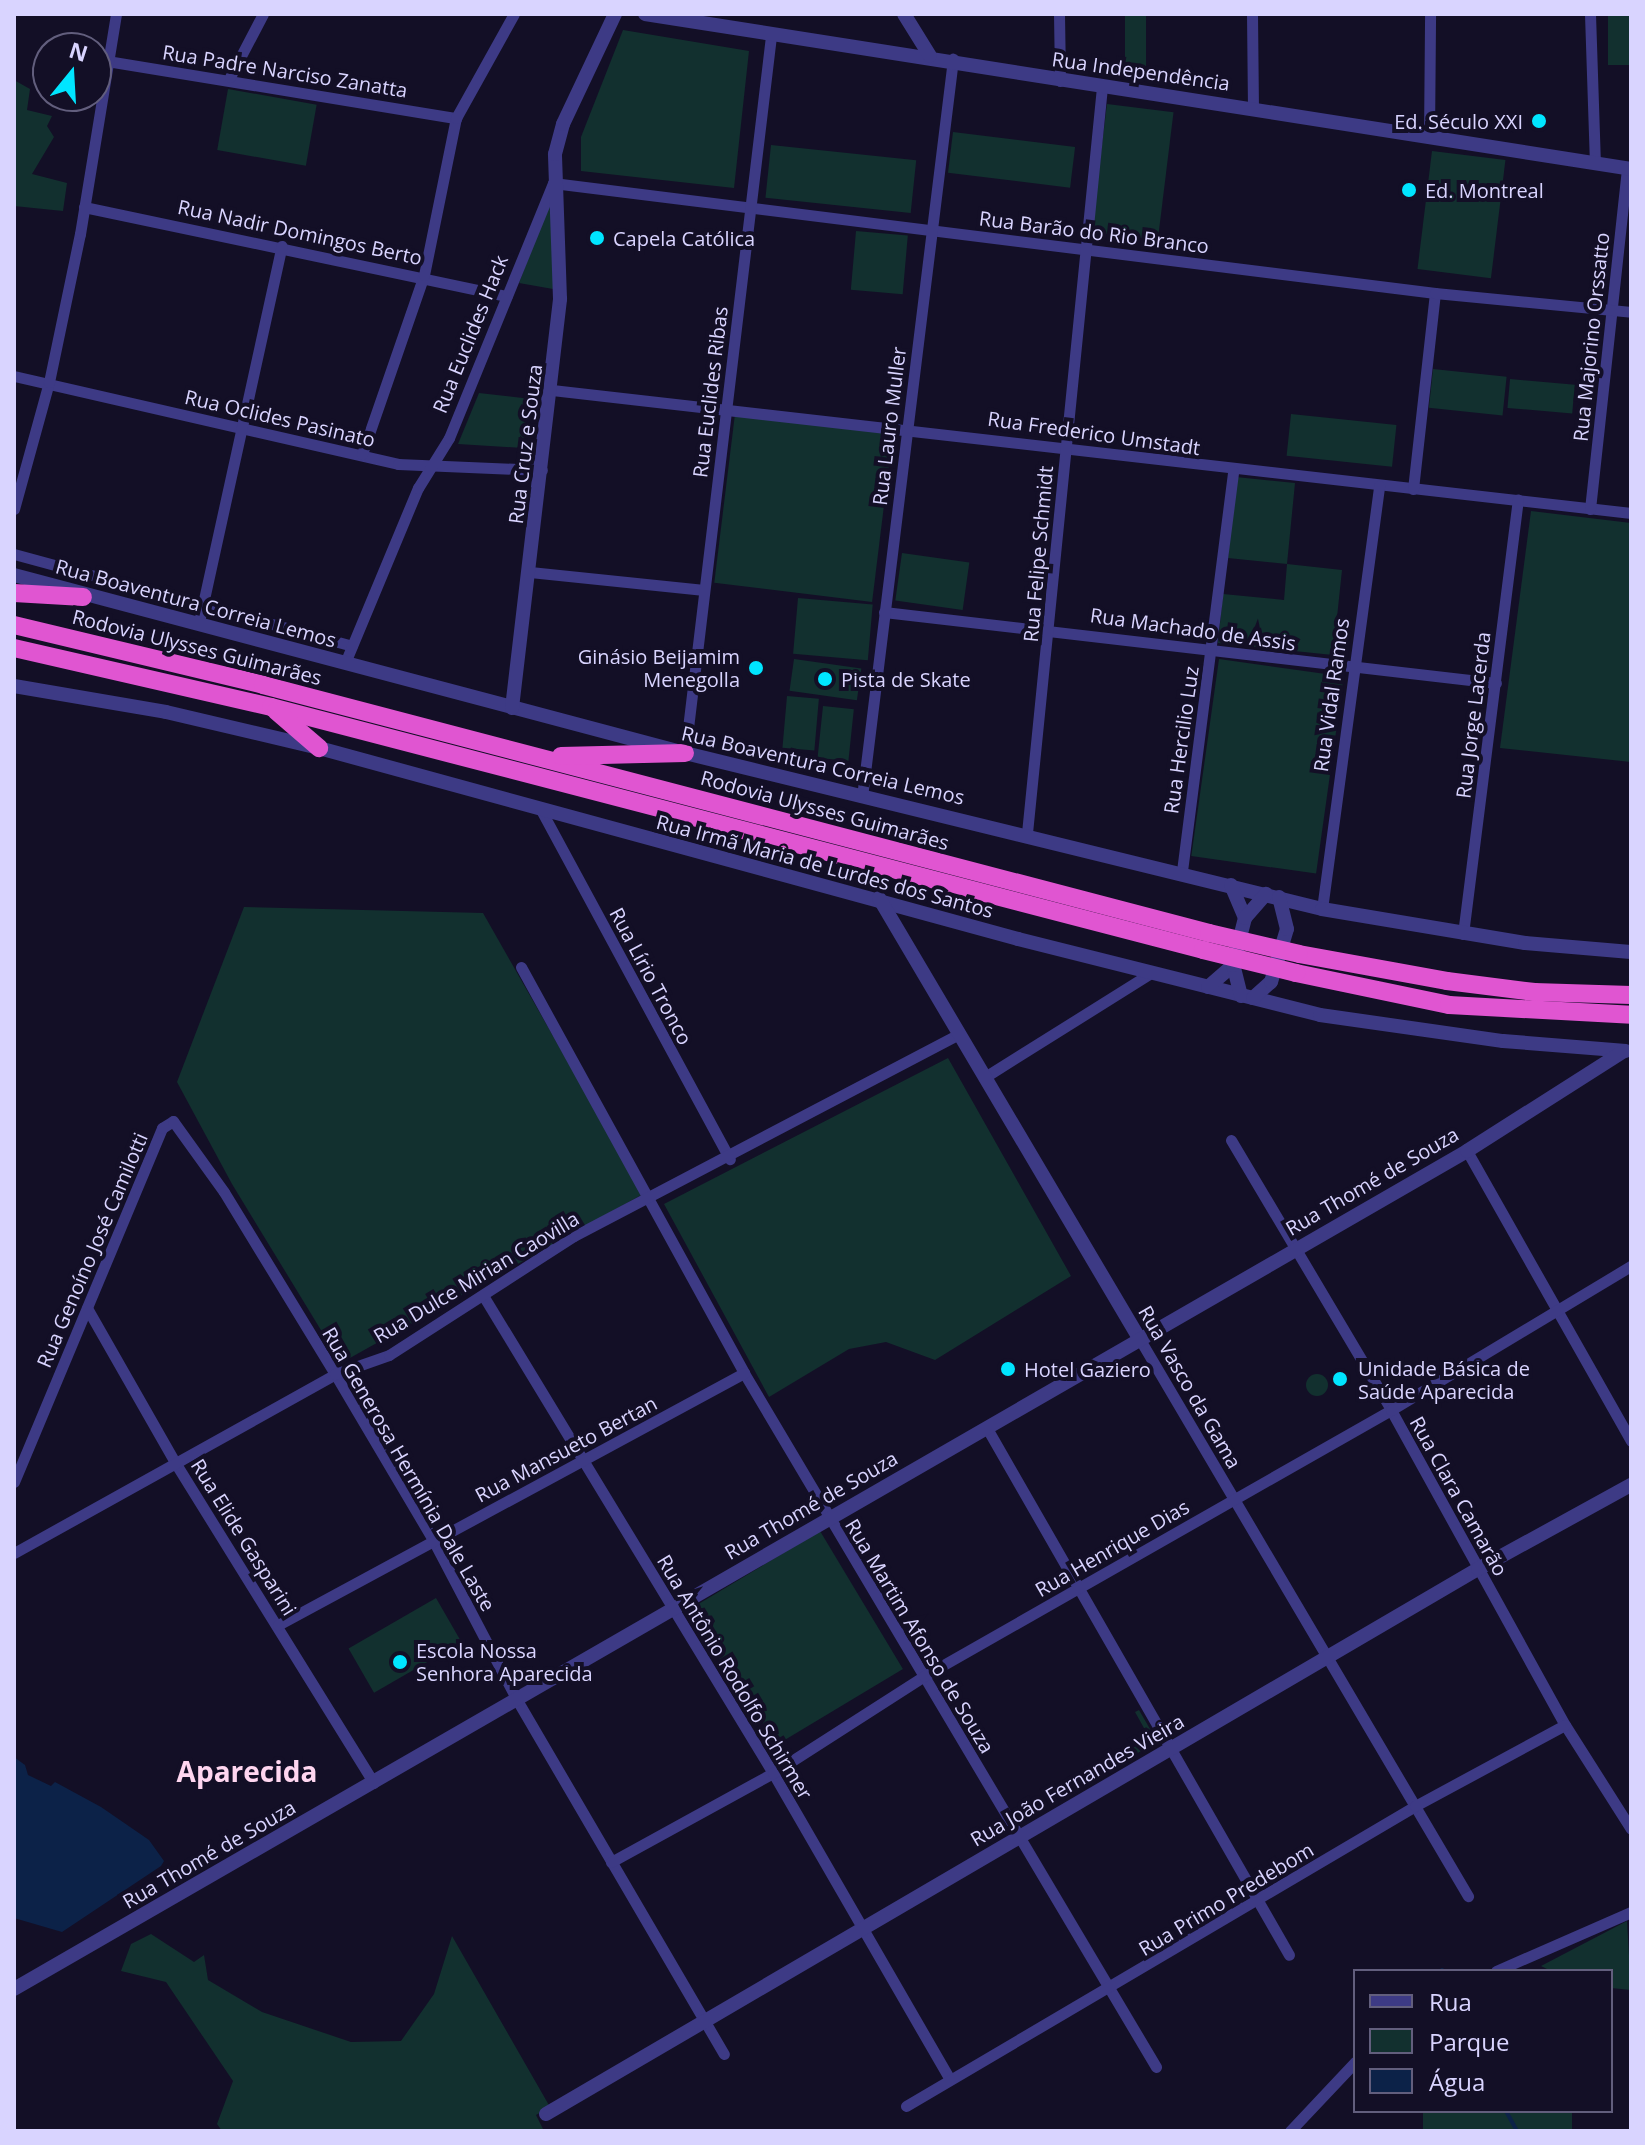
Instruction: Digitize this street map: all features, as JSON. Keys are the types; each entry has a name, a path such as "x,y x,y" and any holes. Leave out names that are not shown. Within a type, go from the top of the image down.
{"highway":[{"path":"14,593 83,597"},
{"name":"Rodovia Ulysses Guimarães","path":"14,625 538,757 1206,942 1296,973 1449,1005 1631,1015"},
{"name":"Rodovia Ulysses Guimarães","path":"14,648 271,707 1206,942 1534,992 1631,995"},
{"path":"271,707 319,748"},
{"path":"538,757 685,753"}],"street":[{"path":"112,35 116,14"},
{"path":"230,77 263,14"},
{"path":"362,454 424,275 456,118 514,14"},
{"name":"Rua Euclides Hack","path":"345,663 429,464 449,438 553,183 563,124 615,14"},
{"name":"Rua Independência","path":"645,14 771,36 953,59 1060,81 1253,108 1629,168"},
{"path":"904,14 930,56"},
{"path":"1059,14 1060,81"},
{"path":"1252,14 1253,108"},
{"path":"1429,138 1430,14"},
{"path":"1590,14 1595,162"},
{"name":"Rua Euclides Ribas","path":"685,753 771,36"},
{"name":"Rua Lauro Muller","path":"862,797 953,59"},
{"name":"Rua Padre Narciso Zanatta","path":"112,62 230,77 456,118"},
{"name":"Rua Felipe Schmidt","path":"1027,833 1102,87"},
{"path":"14,509 49,382 84,207 99,112"},
{"name":"Rua Majorino Orssatto","path":"1590,509 1629,168"},
{"name":"Rua Barão do Rio Branco","path":"553,183 750,210 1085,248 1435,293 1631,312"},
{"name":"Rua Cruz e Souza","path":"512,708 552,390 561,217 553,183"},
{"name":"Rua Nadir Domingos Berto","path":"84,207 424,275 507,296"},
{"path":"199,622 245,429 282,246"},
{"path":"1413,489 1435,293"},
{"name":"Rua Oclides Pasinato","path":"14,376 398,464 542,470"},
{"name":"Rua Frederico Umstadt","path":"552,390 1066,446 1233,471 1631,513"},
{"name":"Rua Hercilio Luz","path":"1182,871 1233,471"},
{"name":"Rua Vidal Ramos","path":"1315,907 1379,486"},
{"name":"Rua Jorge Lacerda","path":"1463,934 1518,499"},
{"path":"14,554 352,646"},
{"path":"530,572 704,590"},
{"name":"Rua Boaventura Correia Lemos","path":"14,575 83,597 199,622 685,753 862,797 1027,833 1315,907 1463,934 1631,952"},
{"name":"Rua Machado de Assis","path":"884,612 1049,628 1352,668 1496,683"},
{"name":"Rua Irmã Maria de Lurdes dos Santos","path":"14,686 166,712 319,748 541,810 1284,1006 1503,1041 1629,1055"},
{"name":"Rua Lírio Tronco","path":"541,810 730,1159"},
{"path":"1208,987 1233,965 1245,918 1231,885"},
{"path":"1245,918 1273,896 1288,922"},
{"name":"Rua Vasco da Gama","path":"879,898 1468,1896"},
{"path":"1233,965 1247,997 1271,982 1288,922 1315,907"},
{"name":"Rua Martim Afonso de Souza","path":"521,967 652,1198 744,1373 1156,2067"},
{"path":"985,1077 1151,973"},
{"path":"1271,982 1284,1006"},
{"name":"Rua Dulce Mirian Caovilla","path":"14,1553 335,1374 389,1355 484,1297 531,1261 730,1159 958,1034"},
{"name":"Rua Thomé de Souza","path":"14,1989 517,1700 828,1516 988,1430 1139,1338 1629,1055"},
{"name":"Rua Genoíno José Camilotti","path":"14,1482 168,1121"},
{"name":"Rua Generosa Hermínia Dale Laste","path":"168,1121 177,1123 224,1192 335,1374 433,1540 517,1700 724,2054"},
{"name":"Rua Clara Camarão","path":"1231,1140 1298,1247 1565,1725 1631,1829"},
{"path":"1467,1151 1631,1441"},
{"name":"Rua Henrique Dias","path":"611,1862 773,1773 924,1676 1391,1410 1556,1308 1631,1266"},
{"name":"Rua Antônio Rodolfo Schirmer","path":"484,1297 773,1773 950,2079"},
{"name":"Rua Elide Gasparini","path":"87,1308 176,1464 374,1783"},
{"name":"Rua Mansueto Bertan","path":"278,1625 744,1373"},
{"path":"988,1430 1289,1955"},
{"name":"Rua João Fernandes Vieira","path":"546,2114 1478,1569 1631,1485"},
{"name":"Rua Primo Predebom","path":"906,2106 1110,1990 1415,1806 1565,1725"},
{"path":"1501,1969 1631,1912"},
{"path":"1290,2131 1353,2064"}],"green space":[{"path":"1125,14 1146,14 1146,70 1125,70"},
{"path":"1608,14 1631,14 1631,65 1608,65"},
{"path":"623,30 749,51 734,188 581,171 581,137"},
{"path":"14,80 30,89 27,110 52,116 47,126 54,137 32,174 67,183 63,211 14,206"},
{"path":"228,89 317,105 306,166 217,150"},
{"path":"1107,104 1174,112 1158,240 1091,232"},
{"path":"953,132 1075,147 1070,188 948,173"},
{"path":"771,145 916,160 911,213 765,198"},
{"path":"1432,151 1505,160 1491,278 1417,269"},
{"path":"554,190 553,289 519,283"},
{"path":"856,231 908,236 903,294 851,290"},
{"path":"1433,369 1507,377 1503,416 1429,408"},
{"path":"1510,379 1575,385 1572,414 1507,408"},
{"path":"479,393 531,399 523,448 458,444"},
{"path":"735,414 893,433 872,602 714,583"},
{"path":"1291,414 1396,425 1392,467 1287,456"},
{"path":"1236,477 1295,483 1287,564 1228,558"},
{"path":"1531,511 1631,523 1631,762 1500,748"},
{"path":"902,553 969,562 963,610 895,601"},
{"path":"1287,564 1342,570 1333,655 1218,643 1223,594 1284,600"},
{"path":"798,598 873,605 868,660 793,654"},
{"name":"Pista de Skate","path":"794,659 861,668 857,700 790,691"},
{"path":"1219,659 1344,677 1316,874 1191,856"},
{"path":"787,696 819,699 814,751 782,748"},
{"path":"823,706 854,709 848,761 818,758"},
{"path":"244,907 483,913 643,1194 341,1363 232,1184 177,1082"},
{"path":"948,1058 1071,1276 935,1360 886,1342 849,1349 769,1397 664,1204"},
{"path":"1313,1374 1321,1374 1328,1385 1321,1396 1313,1396 1306,1389 1306,1381"},
{"path":"820,1531 903,1669 773,1747 690,1609"},
{"path":"436,1598 462,1642 374,1693 349,1648"},
{"path":"1139,1710 1157,1741 1125,1761 1121,1750 1127,1752 1149,1737 1135,1712"},
{"path":"1627,1921 1631,1990 1613,1988 1613,1969 1547,1969 1541,1966"},
{"path":"151,1934 194,1962 204,1955 208,1980 262,2012 351,2042 401,2041 434,1994 452,1936 550,2107 536,2115 544,2131 222,2131 217,2124 233,2081 166,1982 121,1971 131,1944"},
{"path":"1423,2113 1572,2113 1572,2131 1423,2131"}],"water":[{"path":"14,1757 25,1765 28,1775 51,1786 55,1782 101,1807 149,1840 164,1861 161,1866 62,1932 14,1918"}],"waterway":[{"path":"1507,2113 1517,2131"}],"place":[{"name":"Ed. Século XXI","path":"1539,121"},
{"name":"Ed. Montreal","path":"1409,190"},
{"name":"Capela Católica","path":"597,238"},
{"name":"Ginásio Beijamim Menegolla","path":"756,668"},
{"name":"Pista de Skate","path":"825,679"},
{"name":"Hotel Gaziero","path":"1008,1369"},
{"name":"Unidade Básica de Saúde Aparecida","path":"1340,1379"},
{"name":"Escola Nossa Senhora Aparecida","path":"400,1662"}],"district":[{"name":"Aparecida","path":"247,1771"}]}
